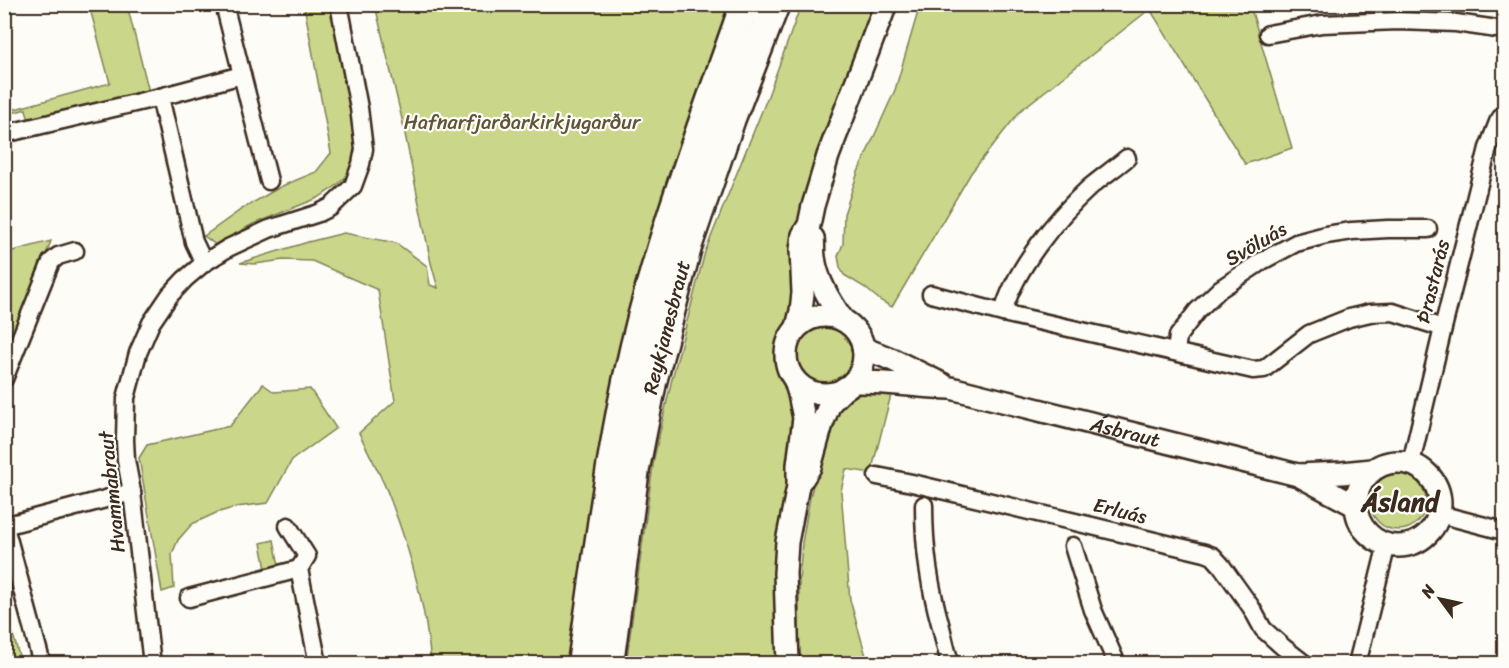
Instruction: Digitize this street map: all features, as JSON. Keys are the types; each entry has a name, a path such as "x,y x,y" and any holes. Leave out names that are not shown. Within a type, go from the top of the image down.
{"highway":[{"name":"Reykjanesbraut","path":"582,663 611,467 631,365 666,230 745,4"},
{"name":"Reykjanesbraut","path":"609,663 635,468 652,382 687,247 731,118 776,4"}],"street":[{"path":"224,4 269,181"},
{"name":"Hvammabraut","path":"153,663 126,460 126,398 138,353 151,323 170,295 204,263 228,248 260,233 331,207 353,186 364,149 359,108 339,4"},
{"path":"796,327 803,293 801,250 803,235 828,156 886,4"},
{"path":"1268,34 1322,24 1398,21 1456,23 1504,30"},
{"path":"4,134 242,75"},
{"path":"160,97 194,242 204,263"},
{"name":"Þrastarás","path":"1411,463 1488,148 1504,113"},
{"path":"1003,313 1007,298 1024,267 1047,235 1090,187 1127,158"},
{"path":"808,225 813,241 814,259 821,281 829,299 843,320"},
{"name":"Svöluás","path":"1176,352 1178,336 1197,311 1220,289 1262,261 1296,243 1352,231 1428,230"},
{"path":"4,379 51,262 58,256 75,251"},
{"path":"931,294 1003,313 1255,370 1264,369 1309,334 1349,318 1370,313 1393,312 1443,328"},
{"path":"788,663 786,553 798,486 798,465 804,418 795,381 788,371 785,360 786,348 789,336 796,327 808,319 822,315 833,316 852,326 859,335 865,358 859,375 830,404 810,467 798,486"},
{"name":"Ásbraut","path":"863,348 951,388 1298,475 1356,506"},
{"path":"795,381 810,392 819,394 828,394 849,385"},
{"name":"Ásbraut","path":"849,385 872,382 951,388"},
{"path":"1390,462 1411,463 1426,472 1437,489 1440,502 1438,514 1433,526 1425,536 1413,543 1400,546 1387,544 1375,539 1365,531 1358,519 1357,493 1363,480 1372,470 1390,462"},
{"name":"Ásbraut","path":"1298,475 1372,470"},
{"name":"Erluás","path":"877,476 1214,556 1251,607 1263,629 1305,663"},
{"path":"42,663 5,525 132,492"},
{"path":"924,505 927,564 936,609 951,663"},
{"path":"1438,514 1504,531"},
{"path":"288,526 307,556 299,569 318,663"},
{"path":"1357,663 1387,544"},
{"path":"1072,546 1093,610 1117,663"},
{"path":"189,598 299,569"}],"green space":[{"path":"89,5 127,5 150,96 30,126 26,109 5,115 4,112 110,83"},
{"path":"304,5 330,5 358,150 352,171 318,198 253,224 216,245 204,236 242,209 282,186 316,172 331,153"},
{"name":"Hafnarfjarðarkirkjugarður","path":"375,5 730,5 570,663 431,663 417,581 405,541 384,484 359,433 395,401 378,290 312,261 283,260 255,264 240,263 344,233 396,243 427,266 430,285 438,288"},
{"path":"801,5 878,5 785,338 784,351 790,374 792,416 800,430 780,663 626,664 654,458 705,252 768,96"},
{"path":"920,5 1250,5 1292,148 1245,164 1150,9 1021,110 971,173 892,307 844,275 838,256 843,244 844,214 858,172 895,90"},
{"path":"51,241 5,363 5,253"},
{"path":"825,325 842,330 850,338 855,355 850,372 842,380 825,385 808,380 800,372 795,355 800,338 808,330"},
{"path":"263,384 274,392 310,389 336,428 292,460 268,503 236,507 192,524 178,540 172,554 174,588 162,592 139,458 147,445 230,426"},
{"path":"873,386 893,387 871,473 846,469 841,491 850,600 868,663 799,664 799,583 802,543 810,497 826,436 841,405"},
{"path":"1392,474 1404,474 1418,482 1426,496 1424,513 1418,522 1404,530 1392,530 1375,518 1370,508 1370,496 1382,479"},
{"path":"274,540 279,566 266,569 261,543"},
{"path":"5,606 21,663 5,663"}],"district":[{"name":"Ásland","path":"1400,502"}]}
